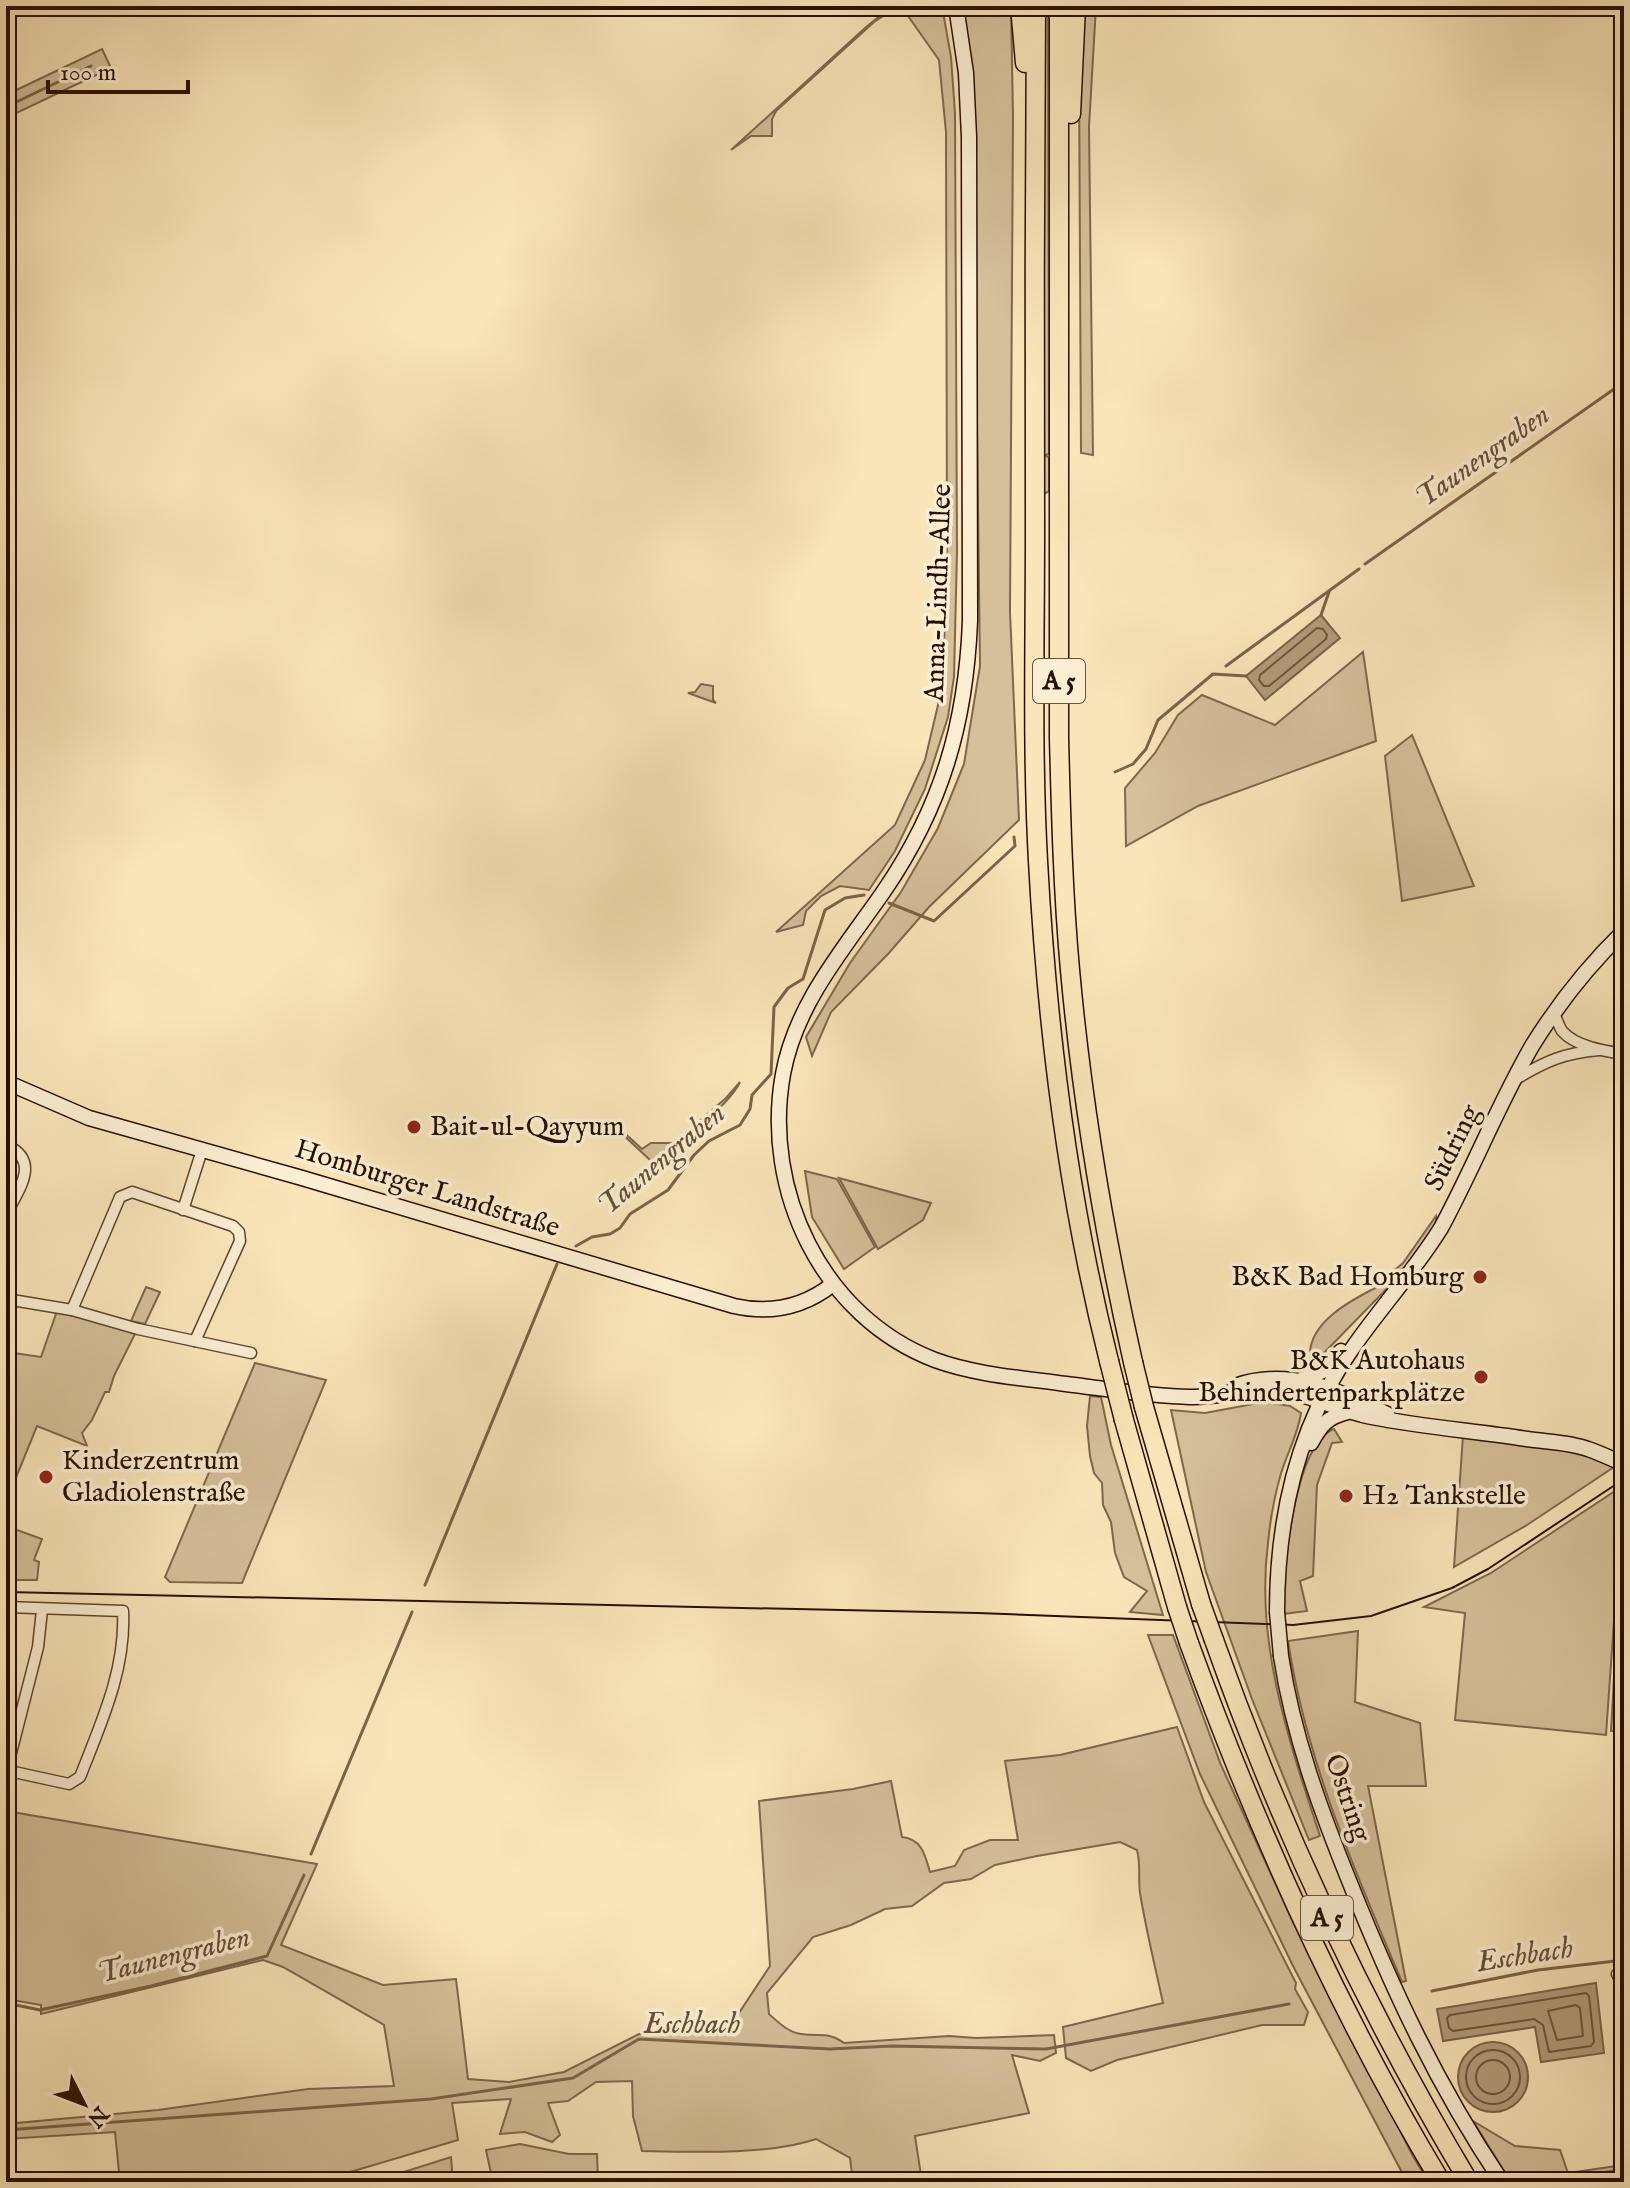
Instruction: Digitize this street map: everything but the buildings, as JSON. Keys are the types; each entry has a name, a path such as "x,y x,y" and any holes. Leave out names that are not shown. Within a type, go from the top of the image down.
{"highway":[{"path":"1020,6 1035,158"},
{"name":"A 5","path":"1036,6 1034,736 1039,873 1045,971 1064,1135 1082,1237 1124,1420 1189,1643 1254,1814 1298,1913 1361,2041 1441,2182"},
{"name":"A 5","path":"1059,6 1059,738 1062,857 1070,969 1090,1138 1106,1233 1144,1407 1201,1604 1242,1718 1315,1894 1380,2024 1469,2182"},
{"path":"1059,208 1071,138 1076,12"}],"main road":[{"name":"Anna-Lindh-Allee","path":"956,6 966,73 969,137 970,621 967,671 957,733 931,808 898,869 810,999 794,1036 783,1074 779,1105 779,1141 787,1189 805,1240 833,1284 851,1305 911,1349 959,1367 1029,1379 1158,1395 1206,1397"},
{"name":"Südring","path":"1324,1395 1347,1356 1441,1228 1515,1080 1554,1013 1588,968 1624,931"},
{"name":"Homburger Landstraße","path":"6,1082 89,1118 747,1309 765,1310 795,1305 833,1284"},
{"path":"1206,1397 1248,1382 1301,1380 1325,1370 1368,1317 1387,1301"},
{"path":"1301,1380 1348,1412"},
{"path":"1206,1397 1274,1390 1324,1395 1398,1420"},
{"name":"Ostring","path":"1324,1395 1293,1476 1280,1543 1277,1612 1290,1706 1310,1778 1387,1978 1439,2080 1502,2182"},
{"path":"1293,1476 1322,1424 1348,1412 1585,1447 1624,1464"}],"street":[{"path":"1554,1013 1563,1032 1599,1050"},
{"path":"1515,1080 1546,1061 1569,1053 1599,1050 1624,1054"},
{"path":"6,1145 18,1151 25,1161 26,1170 6,1215"},
{"path":"183,1210 202,1150"},
{"path":"72,1310 120,1197 132,1192 233,1226 239,1232 240,1241 195,1341"},
{"path":"6,1299 72,1310 138,1329 251,1353"},
{"path":"6,1607 123,1611 125,1636 117,1679 80,1777 69,1784 14,1772 8,1765 38,1647 42,1610"},
{"path":"1617,1974 1624,1986"},
{"path":"301,2182 337,2182"}],"shaded area":[{"path":"901,6 942,6 951,57 955,113 957,552 954,677 948,717 925,789 895,851 869,890 840,886 821,896 806,911 803,925 776,932 895,825 925,760 943,684 947,541 946,132 939,60"},
{"path":"961,6 1011,6 1010,612 1019,820 929,907 831,1012 812,1056 806,1037 850,963 901,892 938,828 964,764 980,666 973,101"},
{"path":"1044,6 1048,6 1049,454 1045,455 1049,458 1049,491 1044,494"},
{"path":"1084,6 1096,6 1089,127 1093,455 1081,453 1079,70"},
{"path":"888,13 874,22 776,111 772,119 772,136 751,136 731,150 865,28 881,15"},
{"path":"102,49 111,68 6,118 6,95"},
{"path":"1363,652 1376,741 1198,806 1126,846 1125,788 1155,753 1178,715 1202,695 1275,725"},
{"path":"701,684 713,686 713,700 716,703 688,693 695,692"},
{"path":"1412,735 1474,886 1402,901 1385,756"},
{"path":"740,1082 726,1102 659,1160 650,1160 619,1131 642,1149 651,1143 674,1143"},
{"path":"805,1171 837,1179 875,1247 844,1269 812,1217"},
{"path":"839,1178 931,1203 923,1220 878,1249"},
{"path":"1436,1216 1437,1225 1411,1264 1319,1358 1310,1358 1311,1345 1324,1323 1345,1305 1381,1285 1379,1283 1403,1263"},
{"path":"146,1287 160,1292 145,1324 131,1321"},
{"path":"57,1311 136,1332 109,1392 105,1392 82,1433 87,1446 37,1426 6,1502 6,1352 41,1357"},
{"path":"255,1363 326,1380 242,1583 170,1582 165,1577"},
{"path":"1090,1396 1101,1397 1111,1445 1163,1615 1130,1612 1147,1591 1124,1577 1115,1553 1111,1522 1103,1505 1102,1483 1094,1473 1090,1456 1087,1426"},
{"path":"1264,1402 1290,1406 1301,1413 1276,1493 1265,1580 1266,1618 1278,1691 1286,1728 1320,1836 1309,1840 1252,1699 1206,1572 1171,1410 1205,1413"},
{"path":"1334,1429 1342,1442 1332,1443 1317,1485 1313,1576 1300,1581 1307,1611 1283,1614 1288,1542 1300,1484 1320,1440"},
{"path":"1463,1435 1577,1452 1614,1467 1527,1525 1454,1567"},
{"path":"1624,1485 1624,1620 1614,1621 1606,1735 1455,1720 1465,1613 1424,1607 1491,1573"},
{"path":"6,1526 42,1539 34,1560 39,1562 37,1580 6,1580"},
{"path":"1617,1622 1624,1622 1624,1730 1611,1731"},
{"path":"1358,1631 1355,1702 1420,1723 1426,1786 1368,1786 1406,1981 1402,1982 1334,1815 1307,1729 1288,1641"},
{"path":"1148,1635 1173,1635 1221,1765 1294,1924 1429,2182 1407,2182 1294,1968 1200,1774"},
{"path":"1177,1727 1204,1802 1296,1983 1295,1989 1308,2012 1304,2025 1262,2025 1117,2060 1091,2071 1066,2058 1063,2027 1163,2003 1140,1893 1137,1850 1120,1842 1037,1856 995,1865 971,1879 944,1883 912,1906 885,1909 851,1925 813,1937 767,1993 769,2014 784,2027 801,2034 833,2037 844,2043 949,2036 1054,2035 1056,2053 1040,2061 1012,2055 1029,2113 915,2136 922,2182 853,2182 850,2158 816,2139 754,2150 642,2151 633,2116 632,2081 596,2082 568,2101 548,2103 560,2135 552,2142 525,2132 500,2134 511,2099 452,2103 458,2140 340,2175 339,2182 120,2182 115,2132 6,2139 6,2124 158,2110 308,2089 394,2086 384,2025 283,1967 263,1960 41,2014 41,2005 6,1999 6,1811 317,1864 281,1945 383,1985 456,1979 468,2079 509,2082 564,2072 639,2034 727,2031 770,1966 759,1801 891,1781 902,1837 918,1844 930,1872 955,1866 964,1850 990,1840 1018,1840 1005,1761 1060,1755"},
{"path":"1473,2121 1515,2146 1560,2150 1568,2173 1624,2165 1624,2169 1536,2182 1511,2182"},
{"path":"520,2144 569,2154 597,2154 598,2182 493,2182 486,2150"},
{"path":"451,2157 453,2182 372,2182"}],"water":[{"path":"1321,615 1340,638 1265,700 1246,676"},
{"path":"1596,1983 1604,2053 1541,2062 1535,2027 1443,2041 1437,2009"},
{"path":"1486,2042 1500,2042 1522,2057 1528,2077 1526,2090 1518,2102 1500,2112 1486,2112 1464,2097 1458,2084 1458,2070 1473,2048"}],"waterway":[{"path":"6,107 91,66"},
{"name":"Taunengraben","path":"1365,564 1624,382"},
{"name":"Taunengraben","path":"1226,666 1359,569"},
{"path":"1321,615 1329,592"},
{"name":"Taunengraben","path":"1115,772 1133,764 1146,749 1158,720 1213,674 1246,676"},
{"name":"Taunengraben","path":"889,903 934,921 1015,846 1014,837"},
{"name":"Taunengraben","path":"576,1246 620,1228 630,1214 668,1190 694,1155 709,1141 740,1125 750,1109 752,1095 771,1074 774,1007 788,988 803,979 825,910 845,898 864,895"},
{"name":"Taunengraben","path":"425,1585 557,1264"},
{"name":"Taunengraben","path":"311,1854 412,1612"},
{"name":"Taunengraben","path":"6,2003 40,2010 267,1956 304,1875"},
{"name":"Eschbach","path":"1432,1991 1538,1970 1624,1960"},
{"name":"Eschbach","path":"6,2130 431,2099 573,2078 639,2039 830,2049 892,2046 1046,2049 1289,2004"}],"tram line":[{"path":"6,1592 978,1613 1293,1625 1371,1616 1452,1588 1488,1569 1624,1479"}],"place":[{"name":"Bait-ul-Qayyum","path":"414,1127"},
{"name":"B&K Bad Homburg","path":"1480,1277"},
{"name":"B&K Autohaus Behindertenparkplätze","path":"1481,1377"},
{"name":"Kinderzentrum Gladiolenstraße","path":"46,1477"},
{"name":"H2 Tankstelle","path":"1346,1496"}]}
